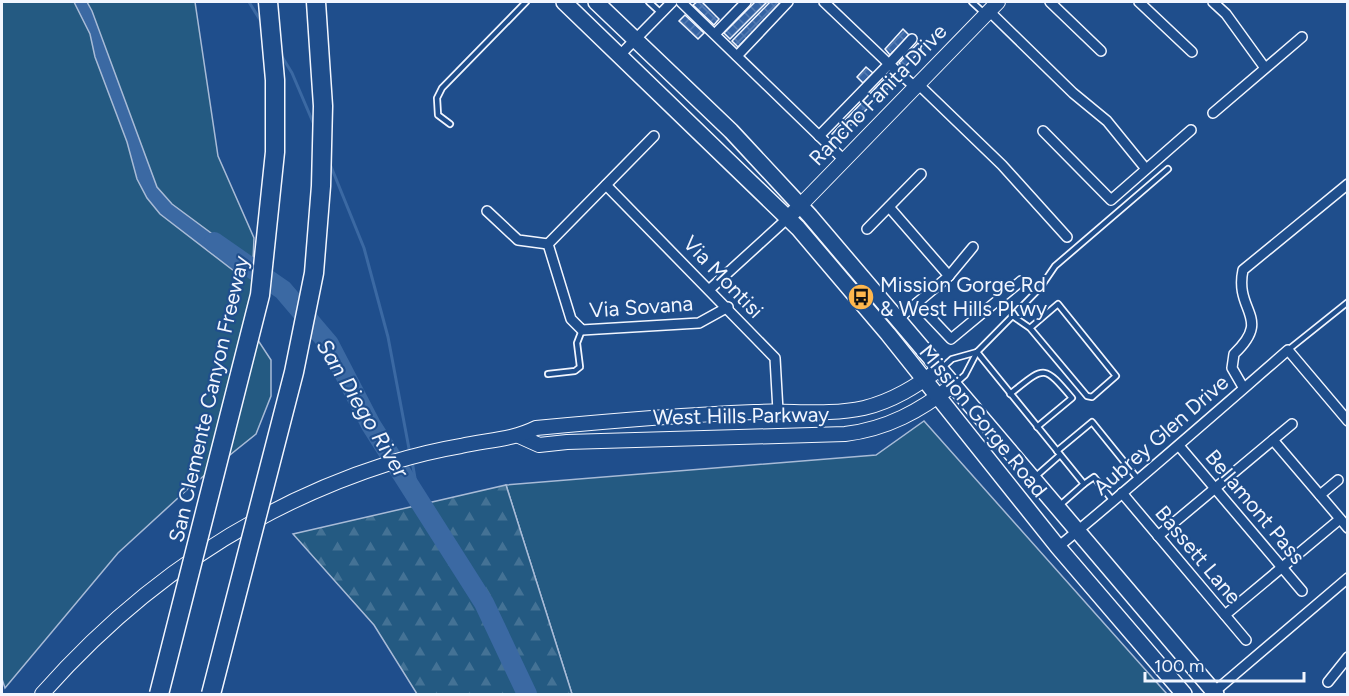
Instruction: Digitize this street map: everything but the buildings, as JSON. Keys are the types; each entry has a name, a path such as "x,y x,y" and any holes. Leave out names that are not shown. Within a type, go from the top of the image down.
{"highway":[{"name":"San Clemente Canyon Freeway","path":"159,694 260,295 275,152 274,80 268,2"},
{"path":"211,694 294,372 314,273 321,186 323,106 315,2"}],"main road":[{"name":"Mission Gorge Road","path":"564,2 789,218 880,325 1058,548 1184,694"},
{"name":"Mission Gorge Road","path":"596,2 731,131 800,206 899,318 1056,508 1215,693"},
{"name":"Rancho Fanita Drive","path":"789,218 991,9"},
{"name":"West Hills Parkway","path":"42,694 105,628 181,567 236,530 297,498 357,474 413,457 519,436 536,428 662,416 778,411 834,412 862,408 889,401 940,369"},
{"name":"West Hills Parkway","path":"519,436 539,445 755,435 835,435 867,431 894,423 953,385"}],"street":[{"path":"620,55 672,2"},
{"path":"681,2 844,160"},
{"path":"715,34 746,2"},
{"path":"736,56 788,2"},
{"path":"824,2 889,64 1002,165 1067,237"},
{"path":"1050,2 1101,51"},
{"path":"1139,2 1192,52"},
{"path":"1213,2 1226,14 1265,68"},
{"path":"991,9 1073,93 1107,120 1146,169"},
{"path":"1213,113 1302,37"},
{"path":"819,136 912,39"},
{"path":"1043,131 1111,200 1191,130"},
{"path":"487,211 518,240 548,244 654,135"},
{"path":"867,229 921,174"},
{"path":"1243,387 1232,368 1234,354 1248,340 1253,326 1240,285 1243,270 1347,184"},
{"name":"Via Montisi","path":"606,185 728,307 775,358 778,411"},
{"path":"889,207 949,276"},
{"path":"710,289 789,218"},
{"name":"Via Sovana","path":"548,244 571,319 582,330 699,322 728,307"},
{"path":"899,318 949,276 973,247"},
{"path":"917,303 951,339 1021,280"},
{"path":"1288,351 1347,421"},
{"name":"Aubrey Glen Drive","path":"1058,548 1138,479 1180,447 1235,398 1243,387 1288,351"},
{"path":"1158,536 1292,424"},
{"path":"1273,440 1347,528"},
{"name":"Bellamont Pass","path":"1180,447 1302,591"},
{"path":"1320,495 1338,480"},
{"name":"Bassett Lane","path":"1122,493 1246,640"},
{"path":"1225,615 1340,519"},
{"path":"1215,693 1347,578"},
{"path":"1328,682 1347,657"}],"lane":[{"path":"450,124 438,115 437,98 442,88 526,2"},
{"path":"649,2 661,13"},
{"path":"972,2 991,9"},
{"path":"953,385 965,375 976,352 1014,317 1040,288 1055,266 1168,169"},
{"path":"1288,351 1347,302"},
{"path":"1014,317 1030,328 1087,396 1092,397 1116,376 1058,304 1030,328"},
{"path":"548,374 575,370 580,367 577,343 582,330"},
{"path":"940,369 952,359 976,352"},
{"path":"976,352 1084,484"},
{"path":"1010,393 1035,374 1045,371 1052,374 1072,398 1037,427"},
{"path":"1032,479 1092,422 1138,479"},
{"path":"1056,508 1094,477 1113,501"}],"green space":[{"path":"2,2 195,2 218,156 254,238 250,328 271,360 271,396 256,434 190,487 118,553 5,688 2,679"},
{"path":"924,421 1167,694 572,694 506,485 876,455"},
{"path":"506,485 572,694 417,694 374,625 293,534"}],"shaded area":[{"path":"74,2 87,2 92,11 157,187 172,204 238,253 234,271 160,214 147,198 137,179 127,142 95,57 90,34"}],"waterway":[{"path":"249,2 262,23"},
{"path":"281,55 292,73 315,127"},
{"path":"330,164 364,248 388,337 410,454"},
{"name":"San Diego River","path":"214,242 283,290 329,344 371,425 484,603 527,694"},
{"path":"412,461 418,495"}],"place":[{"name":"Mission Gorge Rd & West Hills Pkwy","path":"861,297"}]}
